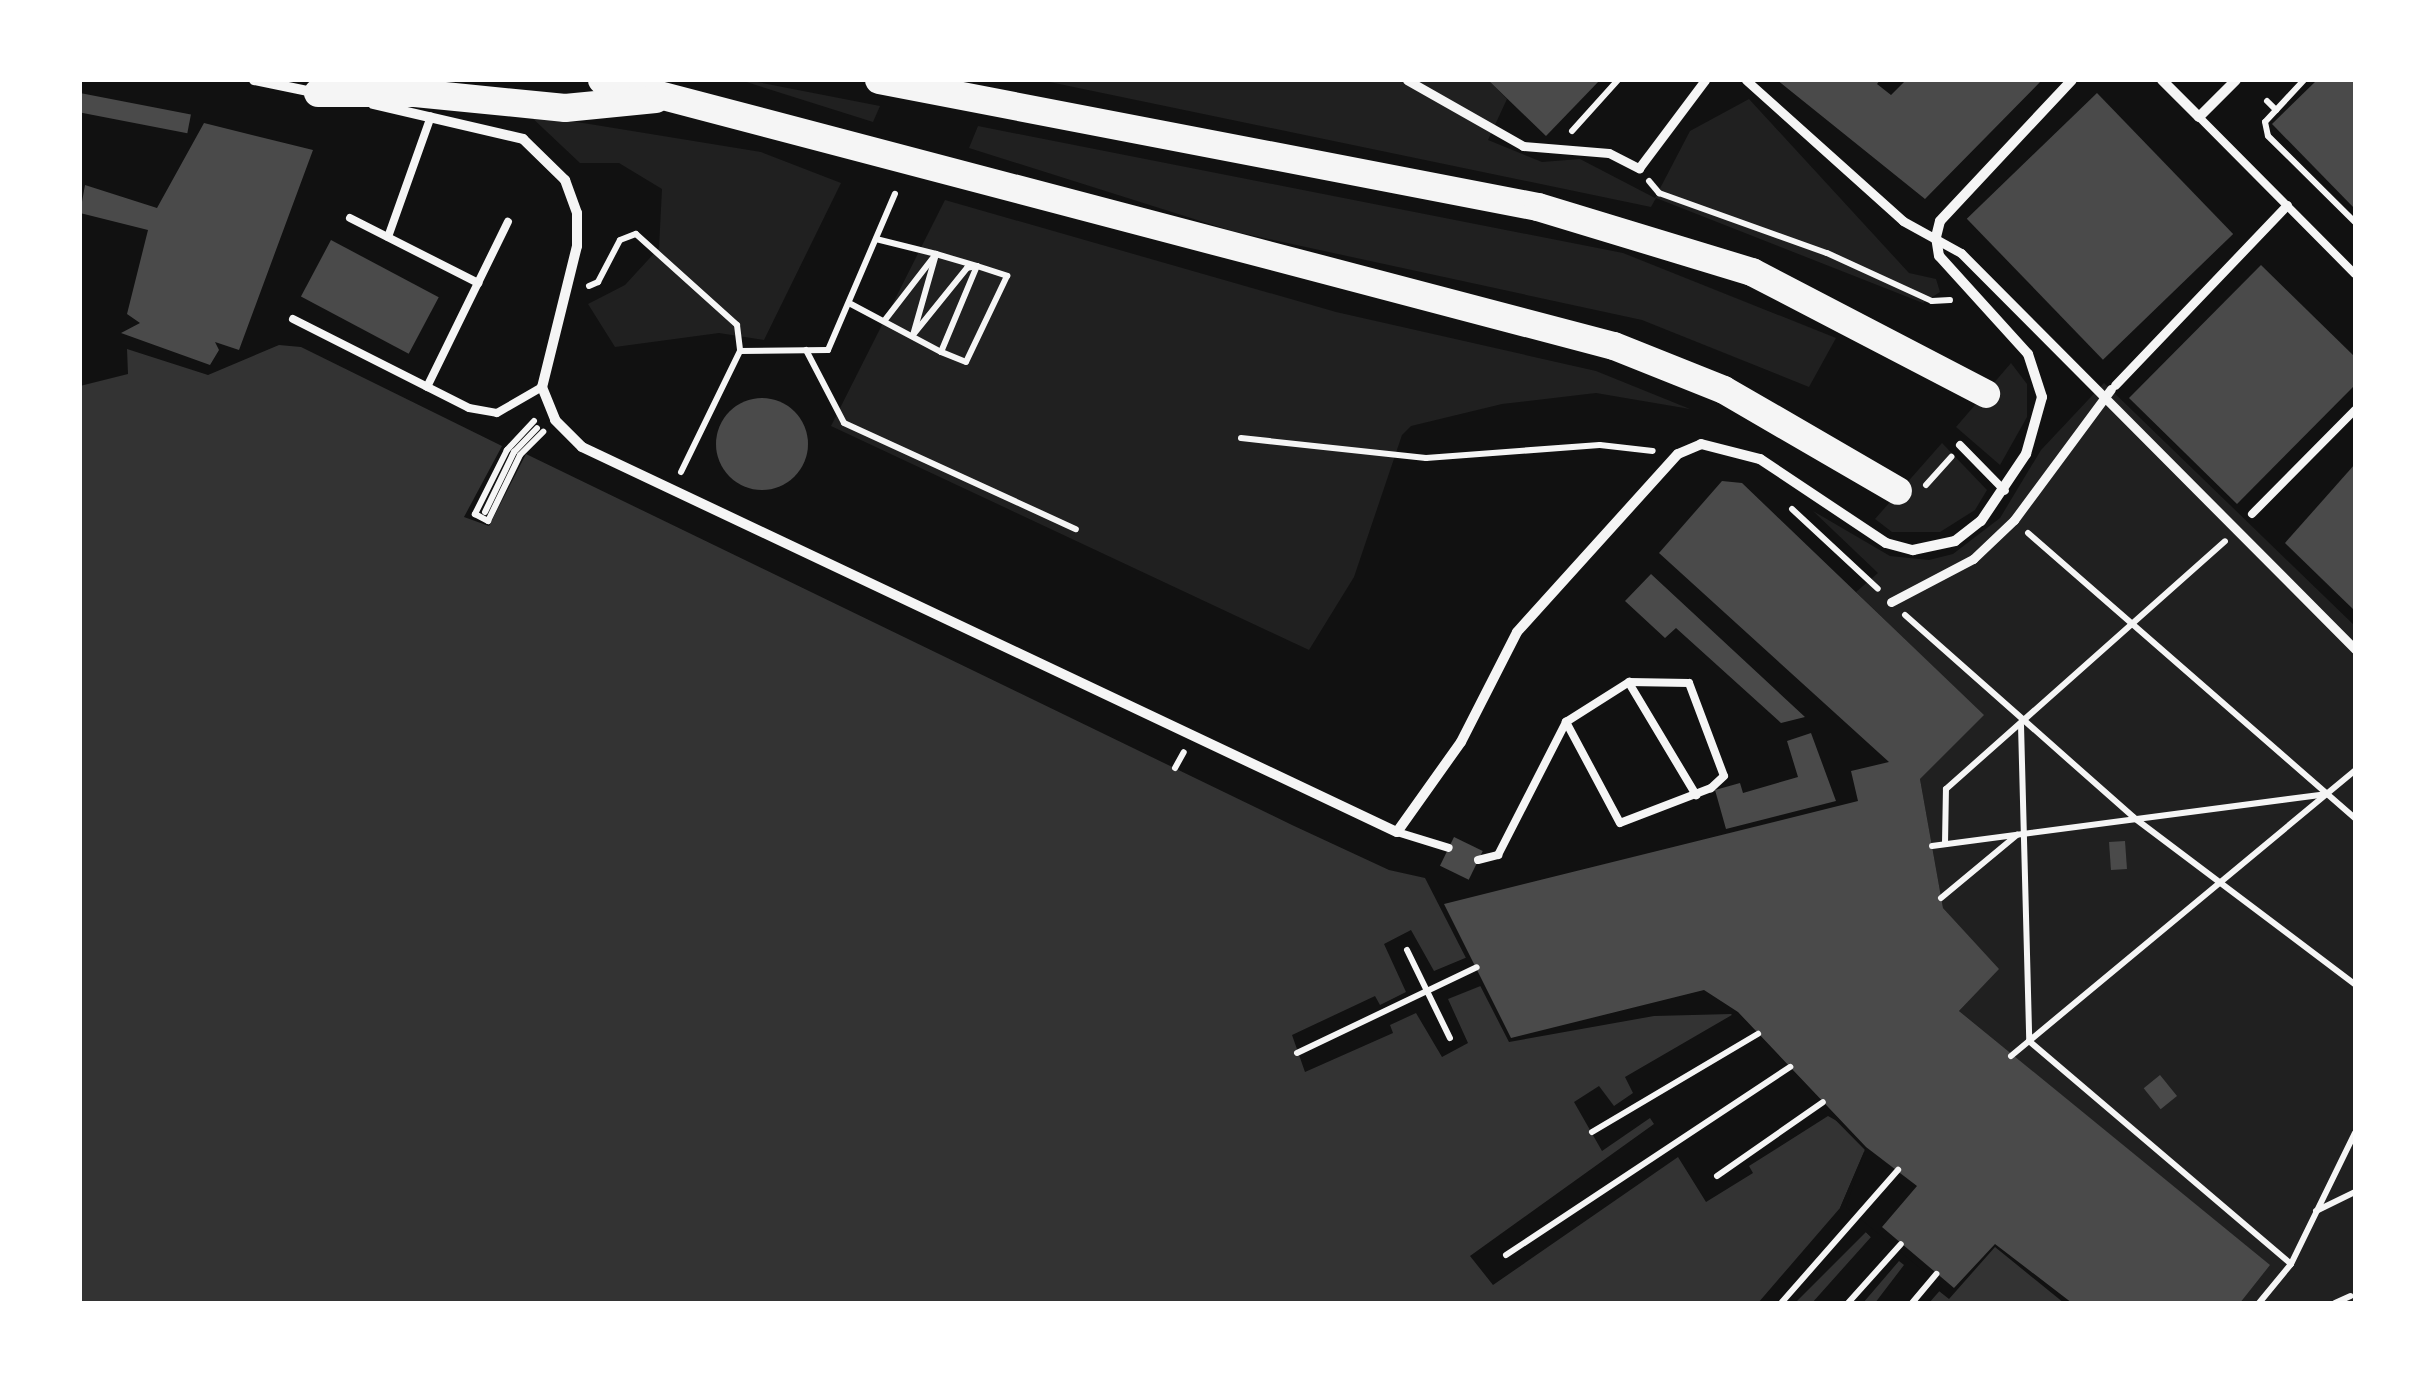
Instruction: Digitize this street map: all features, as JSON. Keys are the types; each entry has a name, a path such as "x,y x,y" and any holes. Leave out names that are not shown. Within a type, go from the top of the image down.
{"highway":[{"path":"602,80 682,96 1614,346 1724,390 1898,492"},
{"path":"879,80 1538,207 1752,272 1986,394"},
{"path":"318,93 415,94 564,108 682,96"}],"street":[{"path":"254,80 508,134 550,158 577,213 578,246 542,386 552,413 582,447 1397,832 1461,742 1517,632 1678,454 1700,444 1760,459 1886,543 1914,550 1955,541 2004,491 2041,417 2042,397 2028,354 1940,256 1936,236 1940,221 2072,80"},
{"path":"1407,80 1524,146 1553,152 1610,154 1639,168 1706,80"},
{"path":"1746,80 1903,220 1962,253 2234,532 2355,649"},
{"path":"2162,80 2199,118 2236,80"},
{"path":"1891,602 1973,559 2014,520 2102,398 2287,205"}],"lane":[{"path":"388,237 431,116"},
{"path":"2199,118 2355,274"},
{"path":"350,218 478,283"},
{"path":"428,387 508,222"},
{"path":"293,319 469,408 498,413 542,386"},
{"path":"2252,514 2355,410"},
{"path":"1960,446 2004,491"},
{"path":"1478,860 1498,855 1566,722 1629,682 1674,678 1698,693 1724,764 1724,776 1696,794 1620,824 1566,722"},
{"path":"1629,682 1696,794"},
{"path":"1397,832 1448,848"}],"path":[{"path":"1553,152 1618,80"},
{"path":"2304,80 2264,122 2268,136 2355,222"},
{"path":"2266,101 2276,110"},
{"path":"1639,168 1659,194 1827,252 1932,301 1978,300"},
{"path":"740,351 828,350 895,194"},
{"path":"570,277 586,286 598,282 620,240 636,234 737,325 740,351 672,491"},
{"path":"850,303 966,362 1007,276 876,239"},
{"path":"885,320 936,254"},
{"path":"914,335 936,254"},
{"path":"914,335 966,268 977,266"},
{"path":"942,352 977,266"},
{"path":"806,350 844,422 1076,529"},
{"path":"552,413 520,455 488,520 475,514 507,450 552,413"},
{"path":"485,512 514,452 552,413"},
{"path":"1241,438 1426,458 1600,445 1678,454"},
{"path":"1784,501 2021,724 2221,885 2355,984"},
{"path":"2014,520 2355,818"},
{"path":"1946,844 1946,790 2134,626 2234,532"},
{"path":"2021,724 2019,833 2029,1041 2291,1264"},
{"path":"1175,768 1180,758"},
{"path":"2011,1056 2355,770"},
{"path":"1932,846 2134,816 2327,794"},
{"path":"1941,898 2019,833"},
{"path":"1407,950 1450,1038"},
{"path":"1298,1052 1477,968"},
{"path":"1592,1132 1758,1034"},
{"path":"1506,1255 1790,1068"},
{"path":"1716,1176 1823,1102"},
{"path":"2259,1303 2291,1264 2312,1213 2355,1133"},
{"path":"1782,1302 1898,1170"},
{"path":"2312,1213 2355,1192"},
{"path":"1848,1303 1902,1244"},
{"path":"1912,1303 1936,1274"},
{"path":"2335,1303 2351,1296"}],"shaded area":[{"path":"740,80 747,80 880,106 873,122"},
{"path":"1040,80 1488,80 1507,99 1488,140 1542,162 1580,159 1655,198 1690,131 1749,99 1909,273 1936,279 1940,292 1923,303 1656,198 1651,207"},
{"path":"528,114 761,152 841,183 764,340 719,333 615,347 588,304 625,285 659,248 662,189 619,163 580,163"},
{"path":"978,126 1623,253 1836,338 1809,387 1642,320 1232,231 969,148"},
{"path":"945,200 1336,312 1596,371 1690,409 1596,393 1502,404 1411,426 1402,435 1354,577 1309,650 831,426"},
{"path":"279,345 301,347 502,446 464,517 489,526 526,454 1292,825 1389,870 1425,878 1509,1042 1654,1016 1731,1014 1865,1150 1840,1208 1871,1237 1949,1299 1995,1247 2064,1303 80,1303 80,386 128,374 127,349 208,375"},
{"path":"2011,363 2027,384 2027,417 2000,465 1956,427"},
{"path":"2104,383 2355,626 2355,1303 2240,1303 2269,1265 1959,1011 1998,969 1943,908 1920,779 1983,715 1856,592 1878,573 1813,511 1890,556 1929,560 1953,554 2000,518 2041,450"},
{"path":"1942,443 1987,490 1975,510 1940,532 1892,532 1875,519"}],"pier":[{"path":"1411,930 1434,971 1470,956 1483,985 1448,999 1468,1043 1442,1057 1416,1013 1390,1025 1393,1033 1305,1072 1292,1035 1375,996 1380,1005 1406,992 1384,944"},
{"path":"1737,1012 1846,1126 1828,1116 1749,1166 1753,1173 1706,1202 1678,1157 1493,1285 1470,1256 1654,1124 1650,1118 1602,1151 1574,1102 1599,1086 1614,1106 1633,1093 1625,1077"},
{"path":"1866,1147 1846,1207 1943,1287 1929,1303 1875,1303 1904,1265 1899,1261 1863,1303 1812,1303 1871,1237 1866,1232 1795,1303 1758,1303 1840,1208"}],"building":[{"path":"1488,80 1600,80 1546,136"},
{"path":"1777,80 1880,80 1877,84 1891,95 1906,80 2042,80 1925,199"},
{"path":"2317,80 2355,80 2355,209 2272,124"},
{"path":"80,93 191,115 187,133 80,112"},
{"path":"2097,93 2233,234 2103,360 1967,219"},
{"path":"204,123 313,150 239,350 215,342 219,350 210,365 121,333 140,323 127,314 148,230 80,213 85,185 157,208"},
{"path":"331,240 439,297 409,354 301,297"},
{"path":"2261,265 2355,357 2355,385 2237,504 2129,398"},
{"path":"762,398 779,402 794,412 804,427 808,444 804,461 794,476 779,486 762,490 745,486 730,476 720,461 716,444 720,427 730,412 745,402"},
{"path":"2355,464 2355,611 2285,543"},
{"path":"1722,481 1742,483 1984,715 1920,779 1943,908 1999,969 1959,1011 2270,1265 2240,1303 2072,1303 1995,1244 1954,1288 1882,1227 1917,1186 1866,1147 1738,1012 1704,990 1511,1038 1444,904 1858,801 1851,771 1889,762 1659,553"},
{"path":"1651,574 1805,717 1781,723 1676,628 1665,638 1625,601"},
{"path":"1811,733 1836,801 1726,829 1715,790 1740,783 1743,793 1798,777 1787,741"},
{"path":"1454,837 1483,851 1469,880 1440,866"},
{"path":"2125,841 2127,869 2111,870 2109,842"},
{"path":"2160,1075 2177,1096 2161,1109 2144,1088"}]}
